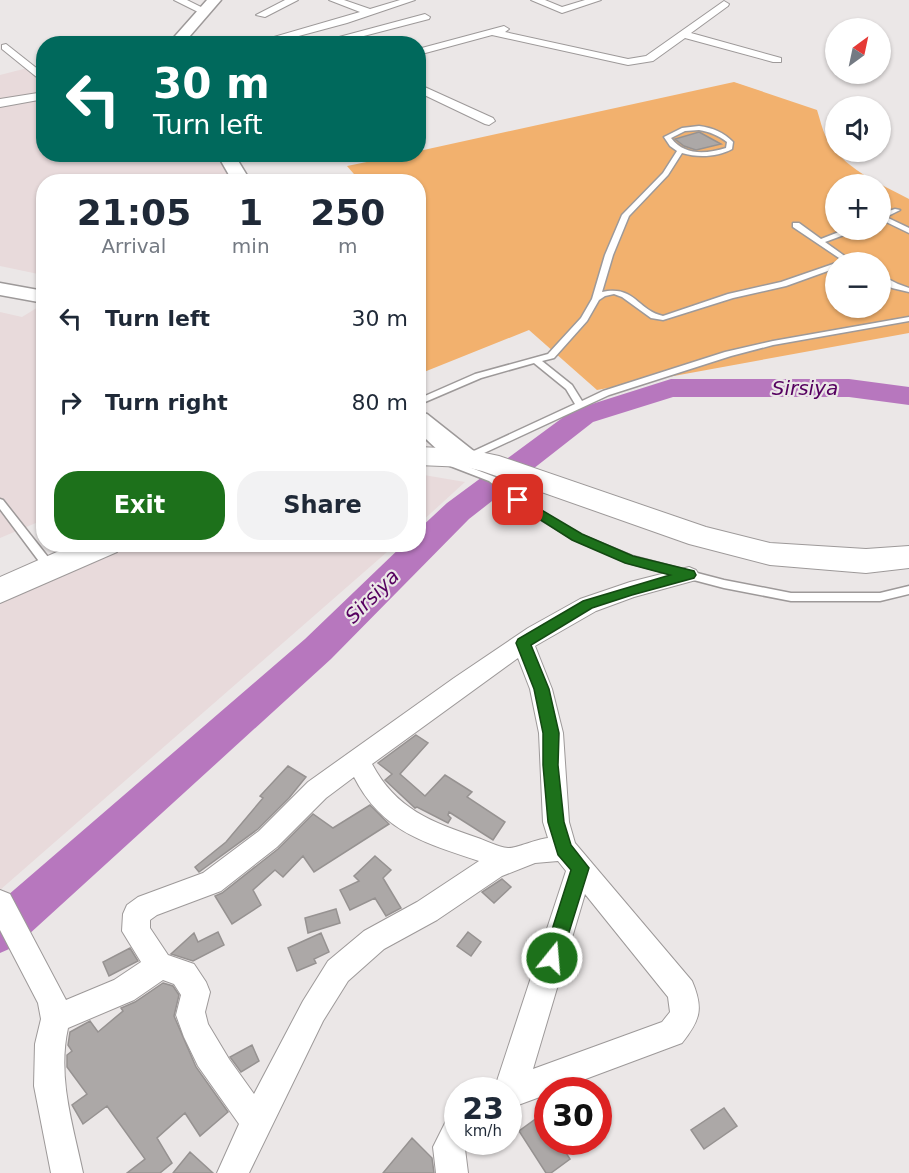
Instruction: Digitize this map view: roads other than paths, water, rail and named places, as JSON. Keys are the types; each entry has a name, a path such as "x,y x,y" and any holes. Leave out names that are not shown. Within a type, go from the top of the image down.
{"main road":[{"path":"426,455 482,467 700,536 770,554 866,561 909,557"},
{"path":"0,591 89,552"}],"street":[{"path":"179,0 204,11"},
{"path":"182,36 214,0"},
{"path":"261,15 293,0"},
{"path":"334,0 372,13"},
{"path":"285,36 372,13 410,0"},
{"path":"536,0 562,10 596,0"},
{"path":"710,0 727,2"},
{"path":"491,33 628,62 649,59 727,2"},
{"path":"350,36 425,17"},
{"path":"426,50 516,26"},
{"path":"682,34 777,60"},
{"path":"6,47 36,73"},
{"path":"426,91 489,121"},
{"path":"0,103 36,96"},
{"path":"426,100 439,97"},
{"path":"0,289 36,296"},
{"path":"426,425 482,467"},
{"path":"256,1122 214,1064 197,1030 191,1013 196,992 184,974 159,965 135,932 137,914 148,906 212,882 268,839 317,790 426,710 523,643 588,604 630,590 689,575"},
{"path":"522,1088 672,1033 685,1016 682,991 572,859 556,822 550,765 551,733 541,689 523,643"},
{"path":"358,762 381,800 407,819 440,838 480,849 508,860"},
{"path":"233,1173 256,1122 313,1011 338,971 374,940 427,911 493,867 535,851 572,859"},
{"path":"513,1077 572,859"},
{"path":"0,903 54,1010 49,1086 67,1173"},
{"path":"54,1010 118,993 148,976 159,965"},
{"path":"450,1155 452,1173"}],"lane":[{"path":"684,129 715,130 730,142 729,148 716,154 701,156 681,150 671,144 667,137 684,129"},
{"path":"426,399 478,376 551,356 585,319 596,299 609,255 626,215 666,174 681,150"},
{"path":"891,213 897,210"},
{"path":"891,222 909,231"},
{"path":"796,225 834,252"},
{"path":"819,242 825,240"},
{"path":"596,299 603,294 618,292 631,298 654,316 663,318 825,270"},
{"path":"891,284 909,290"},
{"path":"909,319 773,343 728,354 606,393 579,404 482,467 531,510 577,537 629,559 689,575 791,597 880,597 909,590"},
{"path":"537,361 569,387 579,404"},
{"path":"0,502 36,549"},
{"path":"38,552 52,570"}],"waterway":[{"name":"Sirsiya","path":"426,543 458,511 583,416 671,388 849,388 909,396"},
{"name":"Sirsiya","path":"0,931 318,649 416,552"}]}
